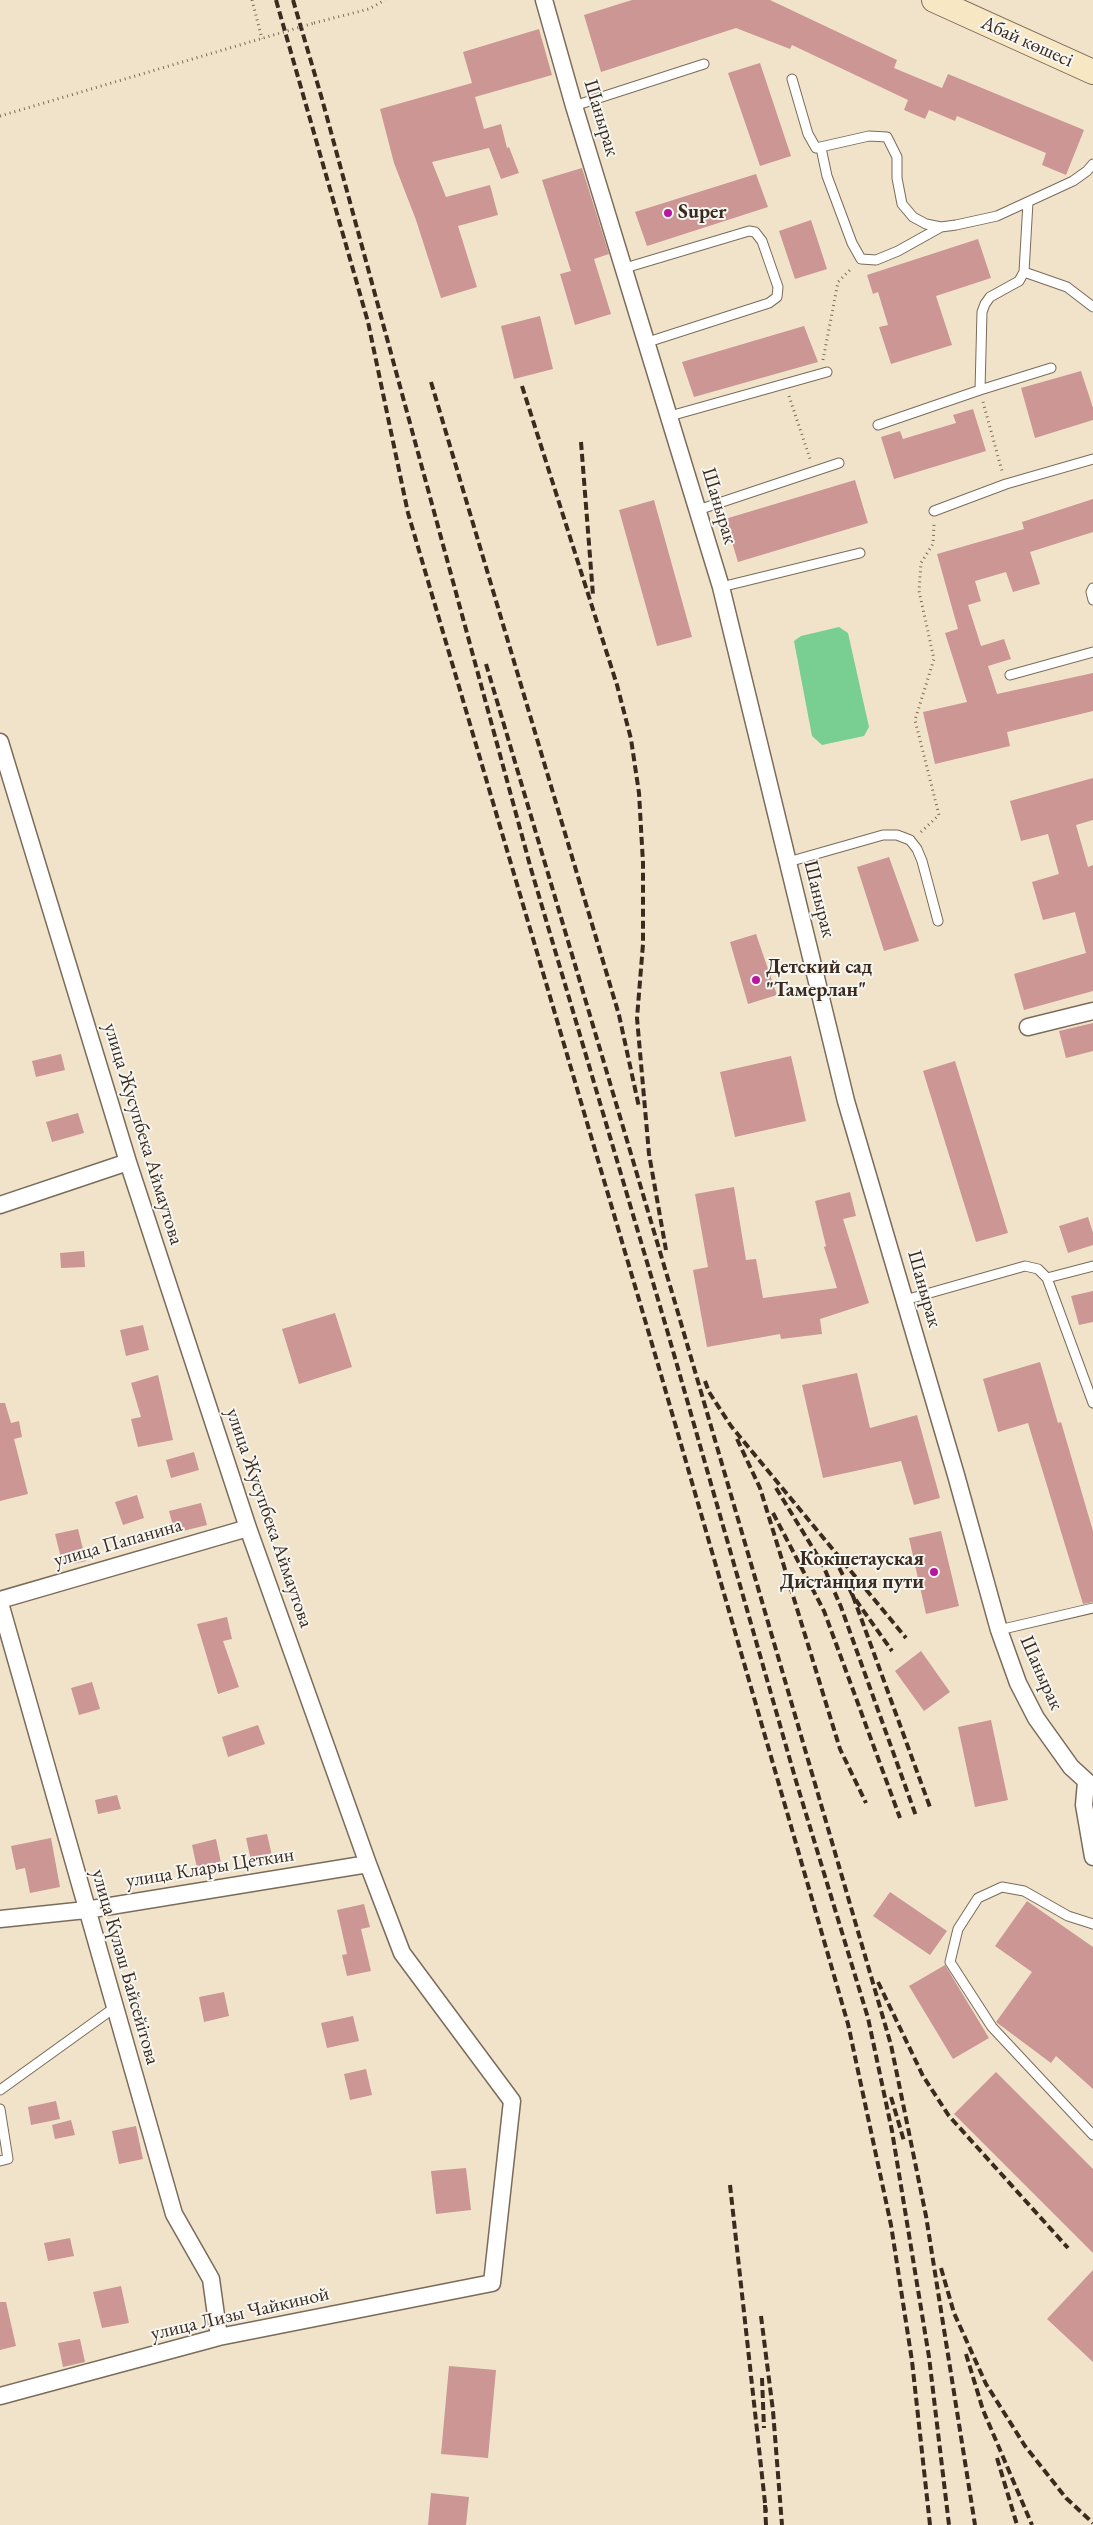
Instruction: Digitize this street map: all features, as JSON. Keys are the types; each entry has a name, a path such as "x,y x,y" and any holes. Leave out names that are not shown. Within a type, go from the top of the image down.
{"street":[{"name":"Шанырак","path":"544,0 574,106 648,342 721,587 846,1101 999,1630 1015,1674 1036,1718 1052,1744 1089,1785"},
{"name":"Абай көшесі","path":"934,0 1093,72"},
{"name":"улица Жусупбека Аймаутова","path":"0,742 7,790 248,1528 368,1864 402,1953 512,2101 492,2283"},
{"path":"1028,1027 1093,1012"},
{"path":"0,1204 128,1162"},
{"name":"улица Папанина","path":"0,1601 248,1528"},
{"name":"улица Күләш Байсейітова","path":"0,1601 86,1910 174,2214 210,2280 219,2337"},
{"path":"1089,1785 1084,1805 1093,1857"},
{"name":"улица Клары Цеткин","path":"0,1919 86,1910 368,1864"},
{"name":"улица Лизы Чайкиной","path":"0,2396 219,2337 492,2283"}],"lane":[{"path":"574,106 704,64"},
{"path":"792,79 811,142 816,148 869,136 887,137 897,158 897,178 902,204 919,221 941,227"},
{"path":"821,148 827,176 852,243 861,259 876,260 941,227 977,222 1028,202 1081,176 1093,164"},
{"path":"980,390 984,304 990,297 1019,281 1024,272 1028,202"},
{"path":"625,268 749,231 755,232 762,241 778,286 777,297 769,303 648,342"},
{"path":"1024,272 1067,287 1093,307"},
{"path":"878,425 1051,368"},
{"path":"670,416 827,372"},
{"path":"934,511 1006,484 1093,459"},
{"path":"698,510 839,463"},
{"path":"721,587 860,553"},
{"path":"1093,588 1091,592 1093,600"},
{"path":"1010,675 1093,652"},
{"path":"788,862 883,836 898,835 910,840 917,849 938,921"},
{"path":"905,1300 1025,1266 1038,1269 1047,1278 1093,1403"},
{"path":"1047,1278 1093,1266"},
{"path":"999,1630 1093,1608"},
{"path":"1093,1924 1068,1916 1024,1890 1002,1887 978,1898 958,1929 950,1962 992,2027 1093,2135"},
{"path":"0,2090 114,2008"},
{"path":"0,2109 8,2159 0,2162"}],"path":[{"path":"252,0 262,39"},
{"path":"0,116 369,9 385,0"},
{"path":"817,375 824,358 838,282 861,259"},
{"path":"785,384 814,471"},
{"path":"980,390 1006,484"},
{"path":"910,840 939,815 915,720 934,659 919,591 921,563 933,544 934,511"}],"green space":[{"path":"839,627 848,633 869,727 864,736 822,745 812,736 794,641 801,636"}],"building":[{"path":"632,0 770,0 897,60 894,68 942,88 948,74 1084,130 1066,175 1042,165 1046,153 957,116 955,121 929,110 925,119 904,110 908,100 792,45 790,49 736,28 601,72 584,15"},
{"path":"539,29 552,75 475,97 484,129 501,124 507,148 509,147 519,173 501,179 489,148 432,162 446,197 490,185 498,215 458,226 477,287 441,298 416,220 394,163 380,109 472,83 463,52"},
{"path":"760,63 791,156 760,166 728,73"},
{"path":"582,168 609,254 594,259 611,314 575,325 560,274 571,271 542,180"},
{"path":"756,174 768,207 647,246 635,212"},
{"path":"811,220 827,269 795,279 779,231"},
{"path":"978,239 991,278 936,296 952,345 891,364 879,327 888,325 878,292 873,294 867,275"},
{"path":"540,316 553,369 514,379 501,326"},
{"path":"804,326 818,362 694,397 682,362"},
{"path":"1081,371 1093,408 1093,420 1035,438 1021,388"},
{"path":"973,409 986,451 894,479 881,437 900,431 903,439 956,423 953,415"},
{"path":"855,480 868,523 738,562 725,519"},
{"path":"1093,499 1093,532 1030,552 1040,584 1013,592 1006,572 975,581 981,601 968,605 981,646 1004,639 1011,659 988,666 997,694 1093,673 1093,711 1007,732 1010,746 935,764 923,712 967,702 945,633 958,629 937,554 1024,529 1022,522"},
{"path":"654,500 692,637 657,646 619,510"},
{"path":"1093,778 1093,820 1076,825 1088,867 1093,865 1093,991 1024,1010 1014,974 1086,953 1075,912 1043,920 1032,882 1059,874 1048,834 1021,841 1010,801"},
{"path":"889,857 919,941 884,951 857,867"},
{"path":"756,934 777,995 748,1004 730,942"},
{"path":"1093,1023 1093,1051 1066,1058 1059,1031"},
{"path":"61,1054 65,1070 36,1077 32,1061"},
{"path":"791,1056 806,1121 735,1137 720,1072"},
{"path":"955,1061 1008,1233 976,1242 923,1071"},
{"path":"78,1113 84,1133 52,1142 46,1122"},
{"path":"734,1187 746,1260 756,1259 763,1298 837,1288 824,1247 826,1246 815,1201 850,1192 856,1216 843,1219 869,1303 820,1319 822,1334 781,1339 780,1334 707,1347 693,1270 708,1267 695,1194"},
{"path":"1088,1217 1093,1233 1093,1245 1068,1253 1059,1226"},
{"path":"84,1251 85,1267 61,1268 60,1253"},
{"path":"1093,1291 1093,1322 1079,1325 1071,1296"},
{"path":"335,1313 352,1367 299,1384 282,1329"},
{"path":"143,1325 149,1350 126,1356 120,1330"},
{"path":"1040,1362 1058,1423 1061,1422 1093,1531 1093,1602 1083,1604 1028,1423 998,1432 983,1379"},
{"path":"857,1373 870,1428 917,1415 940,1498 914,1505 901,1461 823,1478 802,1385"},
{"path":"158,1375 173,1440 138,1447 131,1419 141,1417 131,1383"},
{"path":"0,1403 5,1403 11,1423 19,1421 22,1437 14,1439 28,1494 0,1501"},
{"path":"194,1452 199,1470 171,1478 166,1460"},
{"path":"137,1495 144,1518 123,1525 115,1502"},
{"path":"201,1503 207,1525 175,1533 169,1511"},
{"path":"78,1529 86,1561 63,1566 55,1534"},
{"name":"Кокшетауская Дистанция пути","path":"941,1531 959,1606 926,1614 909,1538"},
{"path":"227,1617 232,1639 223,1641 239,1687 218,1694 197,1624"},
{"path":"921,1651 950,1692 924,1711 895,1671"},
{"path":"92,1682 100,1709 79,1715 71,1688"},
{"path":"991,1720 1008,1800 975,1807 958,1727"},
{"path":"258,1725 265,1744 228,1757 222,1737"},
{"path":"117,1795 121,1809 98,1814 95,1800"},
{"path":"267,1834 273,1860 252,1865 246,1838"},
{"path":"51,1838 60,1887 30,1893 25,1868 16,1870 11,1846"},
{"path":"216,1839 223,1872 199,1877 192,1845"},
{"path":"890,1892 947,1931 930,1955 873,1916"},
{"path":"1027,1901 1093,1947 1093,2089 1056,2056 1051,2063 996,2022 1032,1972 995,1946"},
{"path":"364,1904 370,1927 361,1929 371,1971 347,1976 342,1955 347,1954 337,1910"},
{"path":"945,1965 989,2038 953,2059 909,1986"},
{"path":"224,1992 229,2016 204,2022 199,1997"},
{"path":"353,2016 359,2041 327,2048 321,2023"},
{"path":"366,2069 372,2095 350,2100 344,2074"},
{"path":"996,2072 1093,2169 1093,2253 954,2114"},
{"path":"56,2101 60,2119 31,2125 28,2107"},
{"path":"71,2120 75,2135 55,2139 52,2125"},
{"path":"136,2126 143,2159 119,2164 112,2131"},
{"path":"466,2168 471,2210 436,2214 431,2171"},
{"path":"70,2238 74,2256 48,2261 44,2243"},
{"path":"1093,2270 1093,2362 1047,2319"},
{"path":"121,2286 129,2323 102,2328 93,2292"},
{"path":"0,2302 6,2302 16,2346 0,2350"},
{"path":"80,2339 85,2362 63,2367 58,2343"},
{"path":"449,2366 496,2370 488,2458 441,2454"},
{"path":"431,2493 469,2497 466,2525 428,2525"}],"railway":[{"path":"276,0 368,322 408,513 657,1361 848,2024 891,2225 912,2361 930,2525"},
{"path":"293,0 322,99 531,869 667,1330 796,1781 868,2018 892,2131 929,2357 949,2525"},
{"path":"431,382 619,1015 639,1107"},
{"path":"522,386 617,685 631,739 639,793 643,863 643,944 637,1018 649,1154 666,1250"},
{"path":"581,442 593,595"},
{"path":"486,664 676,1306 891,2045 926,2216 975,2525"},
{"path":"705,1381 709,1392 731,1426 906,1638"},
{"path":"737,1439 760,1488 840,1749 866,1803"},
{"path":"776,1488 822,1563 841,1607 916,1816"},
{"path":"773,1513 824,1611 900,1818"},
{"path":"834,1557 853,1596 892,1651"},
{"path":"853,1596 931,1810"},
{"path":"878,1982 923,2076 949,2116 1068,2248"},
{"path":"891,2097 904,2141"},
{"path":"730,2185 766,2512"},
{"path":"941,2268 954,2313 986,2384 1025,2446 1066,2498 1093,2523"},
{"path":"761,2316 773,2411 782,2525"},
{"path":"966,2354 983,2410 1032,2525"},
{"path":"762,2378 764,2428"},
{"path":"997,2458 1017,2525"},
{"path":"765,2505 766,2525"}],"place":[{"name":"Super","path":"668,213"},
{"name":"Детский сад \"Тамерлан\"","path":"756,980"},
{"name":"Кокшетауская Дистанция пути","path":"934,1572"}]}
